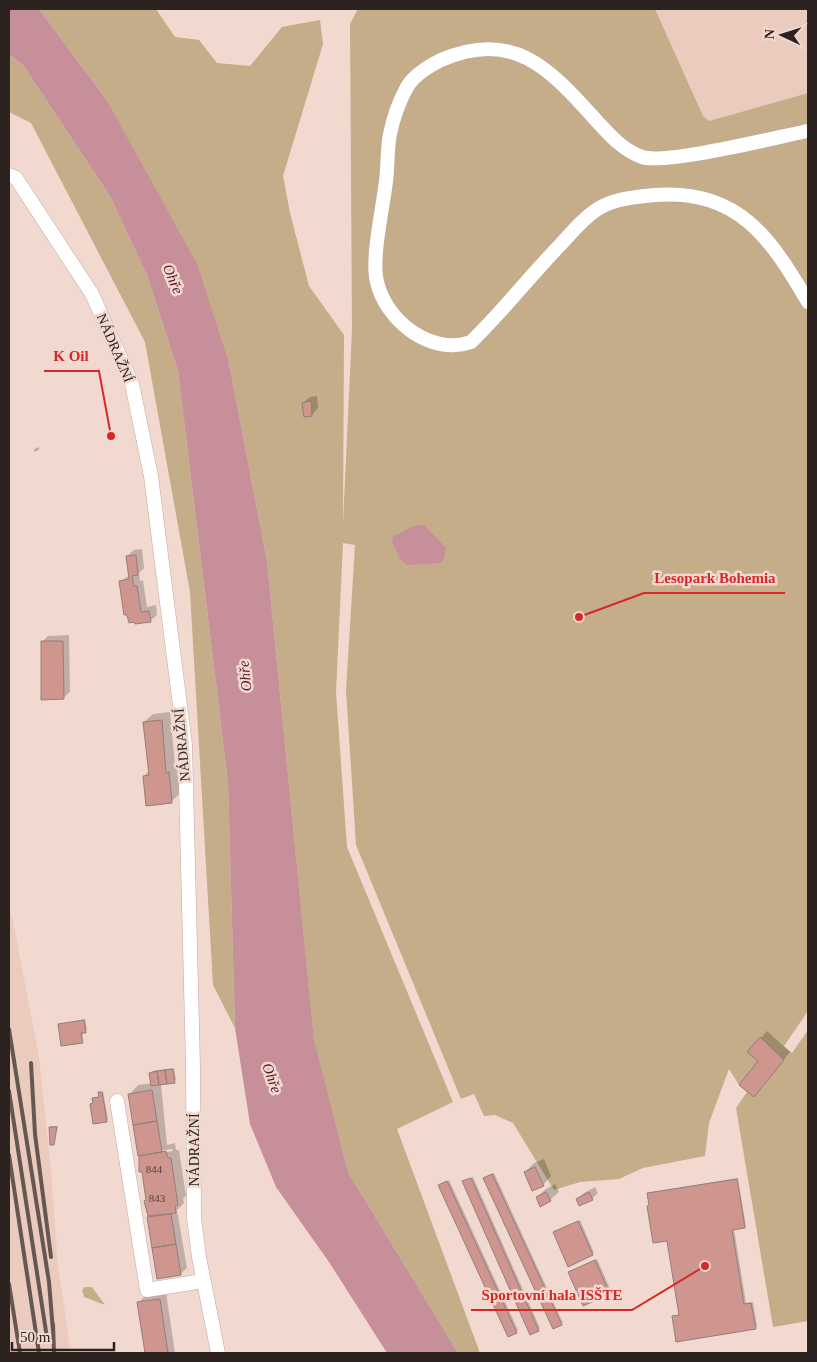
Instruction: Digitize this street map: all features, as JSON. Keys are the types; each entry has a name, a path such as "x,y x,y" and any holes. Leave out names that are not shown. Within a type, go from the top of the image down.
{"street":[{"path":"808,132 670,157 645,158 630,152 610,136 568,89 533,60 511,52 492,49 458,54 423,70 408,85 399,104 390,134 376,258 376,280 388,309 406,327 420,336 443,345 457,347 471,342 581,223 603,206 632,197 677,194 706,198 730,209 761,232 780,254 808,302"},
{"name":"NÁDRAŽNÍ","path":"9,174 16,178 92,294 132,384 151,476 185,744 193,1066 194,1218 218,1353"},
{"path":"117,1101 147,1290 204,1281"}],"shaded area":[{"path":"39,9 156,9 175,37 199,40 217,63 250,66 282,27 320,20 323,44 283,176 290,213 309,286 344,335 343,523 352,329 350,24 358,9 655,9 703,116 709,121 808,93 808,1011 784,1046 792,1053 808,1030 808,1321 773,1327 736,1108 747,1092 739,1085 729,1069 709,1123 705,1156 643,1168 619,1179 580,1182 554,1190 513,1123 495,1115 484,1116 474,1094 461,1099 356,845 346,690 355,545 343,543 336,692 347,847 453,1102 397,1129 480,1353 458,1353 348,1172 314,1042 267,561 229,363 106,99"},
{"path":"655,9 808,9 808,93 709,121 703,116"},
{"path":"9,54 23,65 110,196 147,275 178,371 228,782 235,1028 213,985 190,592 145,342 31,123 9,112"},
{"path":"9,912 12,916 39,1057 51,1171 58,1266 71,1353 9,1353"},
{"path":"85,1287 92,1287 105,1305 84,1297 82,1290"}],"water":[{"name":"Ohře","path":"9,9 39,9 106,99 197,264 229,363 267,561 314,1040 348,1172 458,1353 387,1353 329,1262 276,1187 250,1124 235,1028 228,782 178,371 147,275 110,196 23,65 9,54"},
{"path":"424,525 446,548 444,559 441,563 407,565 400,559 392,542 394,535 414,526"}],"building":[{"path":"311,401 312,416 304,417 302,403"},
{"path":"136,555 138,575 132,576 134,586 137,586 141,612 149,611 151,622 135,624 134,622 129,623 127,615 124,615 119,581 129,579 126,556"},
{"path":"41,641 63,641 64,699 41,700"},
{"path":"162,720 166,773 169,772 172,803 146,806 143,776 149,775 143,722"},
{"path":"84,1020 86,1033 81,1033 83,1043 61,1046 58,1024"},
{"path":"760,1037 784,1060 754,1097 739,1085 758,1061 747,1052"},
{"path":"173,1069 175,1083 167,1084 165,1070"},
{"path":"165,1070 167,1084 159,1085 157,1071"},
{"path":"157,1071 159,1085 151,1086 149,1073"},
{"path":"152,1090 157,1121 133,1125 128,1094"},
{"path":"98,1092 102,1092 107,1122 93,1124 90,1104 93,1103 92,1098 99,1097"},
{"path":"157,1121 162,1152 138,1156 133,1125"},
{"path":"49,1127 57,1127 54,1145 50,1145"},
{"path":"166,1151 168,1158 171,1158 178,1205 175,1206 176,1213 148,1216 144,1201 146,1200 142,1172 139,1172 139,1156"},
{"path":"535,1167 544,1186 532,1191 524,1172"},
{"path":"492,1174 562,1325 553,1329 483,1178"},
{"path":"471,1178 539,1331 530,1335 462,1181"},
{"path":"737,1179 745,1228 732,1230 744,1304 751,1303 756,1329 676,1342 672,1316 679,1315 667,1241 653,1243 647,1206 649,1205 647,1193"},
{"path":"447,1181 517,1333 508,1337 438,1185"},
{"path":"546,1192 551,1201 540,1207 536,1197"},
{"path":"589,1192 593,1200 579,1206 576,1199"},
{"path":"171,1214 176,1244 152,1248 147,1217"},
{"path":"578,1221 593,1255 568,1267 553,1232"},
{"path":"176,1244 181,1275 157,1279 152,1248"},
{"path":"595,1260 610,1294 583,1306 568,1272"},
{"path":"160,1299 168,1353 145,1353 137,1302"}],"railway":[{"path":"9,1029 49,1282 53,1331"},
{"path":"31,1063 35,1134 51,1257"},
{"path":"9,1091 47,1338"},
{"path":"9,1155 39,1353"},
{"path":"9,1284 20,1353"},
{"path":"53,1324 54,1353"}],"place":[{"name":"K Oil","path":"111,436"},
{"name":"Lesopark Bohemia","path":"579,617"},
{"name":"Sportovní hala ISŠTE","path":"705,1266"}]}
